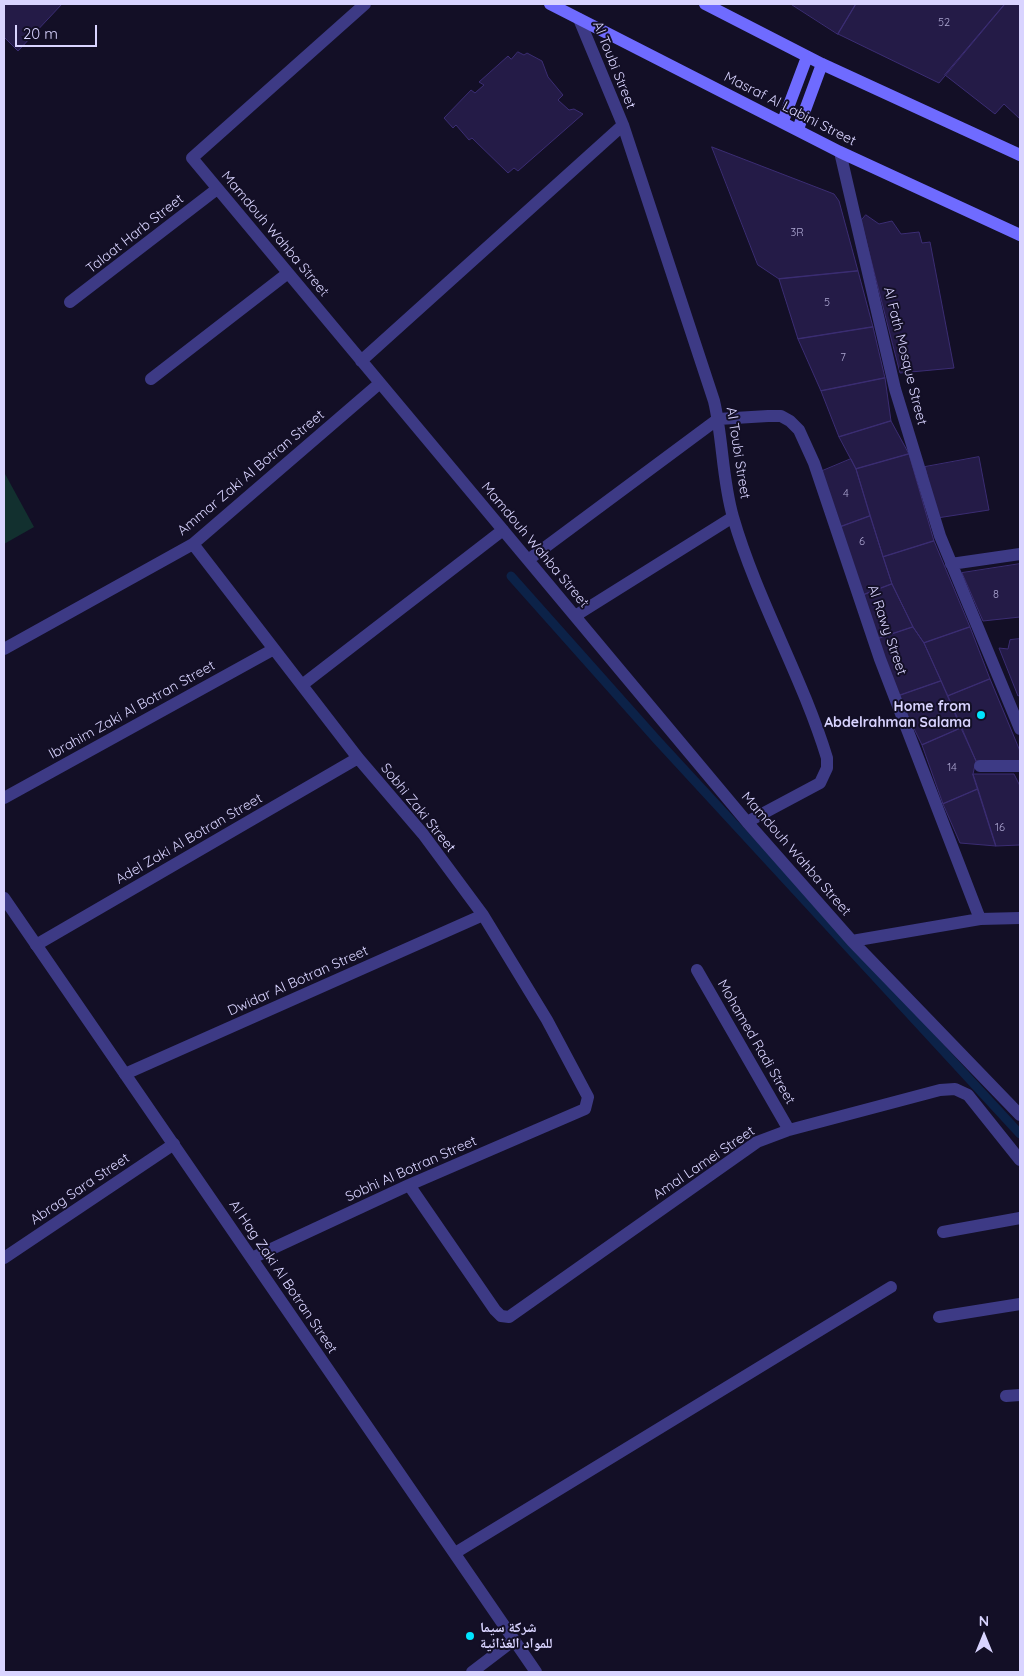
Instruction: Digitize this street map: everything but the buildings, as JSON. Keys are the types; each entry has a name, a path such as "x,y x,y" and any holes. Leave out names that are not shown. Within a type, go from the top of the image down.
{"main road":[{"name":"Masraf Al Labini Street","path":"550,4 783,121 840,152 1020,236"},
{"path":"705,4 807,57 1020,155"},
{"path":"783,121 807,57"},
{"path":"798,129 822,64"}],"street":[{"name":"Mamdouh Wahba Street","path":"365,4 192,158 747,822 852,941 1020,1115"},
{"name":"Al Toubi Street","path":"579,19 622,124 718,419 726,489 733,517 827,758 827,768 820,782 747,822"},
{"path":"362,361 622,124"},
{"name":"Al Fath Mosque Street","path":"840,152 895,389 940,536 1020,729"},
{"name":"Talaat Harb Street","path":"70,302 217,189"},
{"path":"151,379 288,273"},
{"name":"Ammar Zaki Al Botran Street","path":"4,649 193,544 380,383"},
{"name":"Al Rawy Street","path":"718,419 781,416 799,430 814,463 880,659 980,919"},
{"path":"528,560 718,419"},
{"path":"575,616 733,517"},
{"path":"302,685 502,530"},
{"name":"Sobhi Zaki Street","path":"193,544 358,758 423,834 483,915 542,1012 586,1092 588,1104 584,1109"},
{"path":"951,564 1020,554"},
{"name":"Ibrahim Zaki Al Botran Street","path":"4,798 274,649"},
{"name":"Adel Zaki Al Botran Street","path":"36,945 358,758"},
{"path":"980,766 1020,766"},
{"name":"Al Hag Zaki Al Botran Street","path":"4,898 536,1672"},
{"name":"Dwidar Al Botran Street","path":"125,1074 483,915"},
{"path":"852,941 980,919 1020,918"},
{"name":"Mohamed Radi Street","path":"697,970 788,1130"},
{"name":"Amal Lamei Street","path":"409,1185 495,1310 501,1316 509,1317 757,1142 788,1130 940,1090 954,1089 968,1095 1020,1160"},
{"name":"Sobhi Al Botran Street","path":"252,1258 409,1185 584,1109"},
{"name":"Abrag Sara Street","path":"4,1258 174,1144"},
{"path":"943,1232 1020,1218"},
{"path":"455,1553 891,1287"},
{"path":"939,1317 1020,1304"},
{"path":"1006,1396 1020,1395"},
{"path":"472,1672 514,1640"}],"green space":[{"path":"4,472 34,527 4,544"}],"waterway":[{"path":"511,576 657,740 1020,1134"}],"place":[{"name":"Home from Abdelrahman Salama","path":"981,715"},
{"name":"شركة سيما للمواد الغذائية","path":"470,1636"}]}
